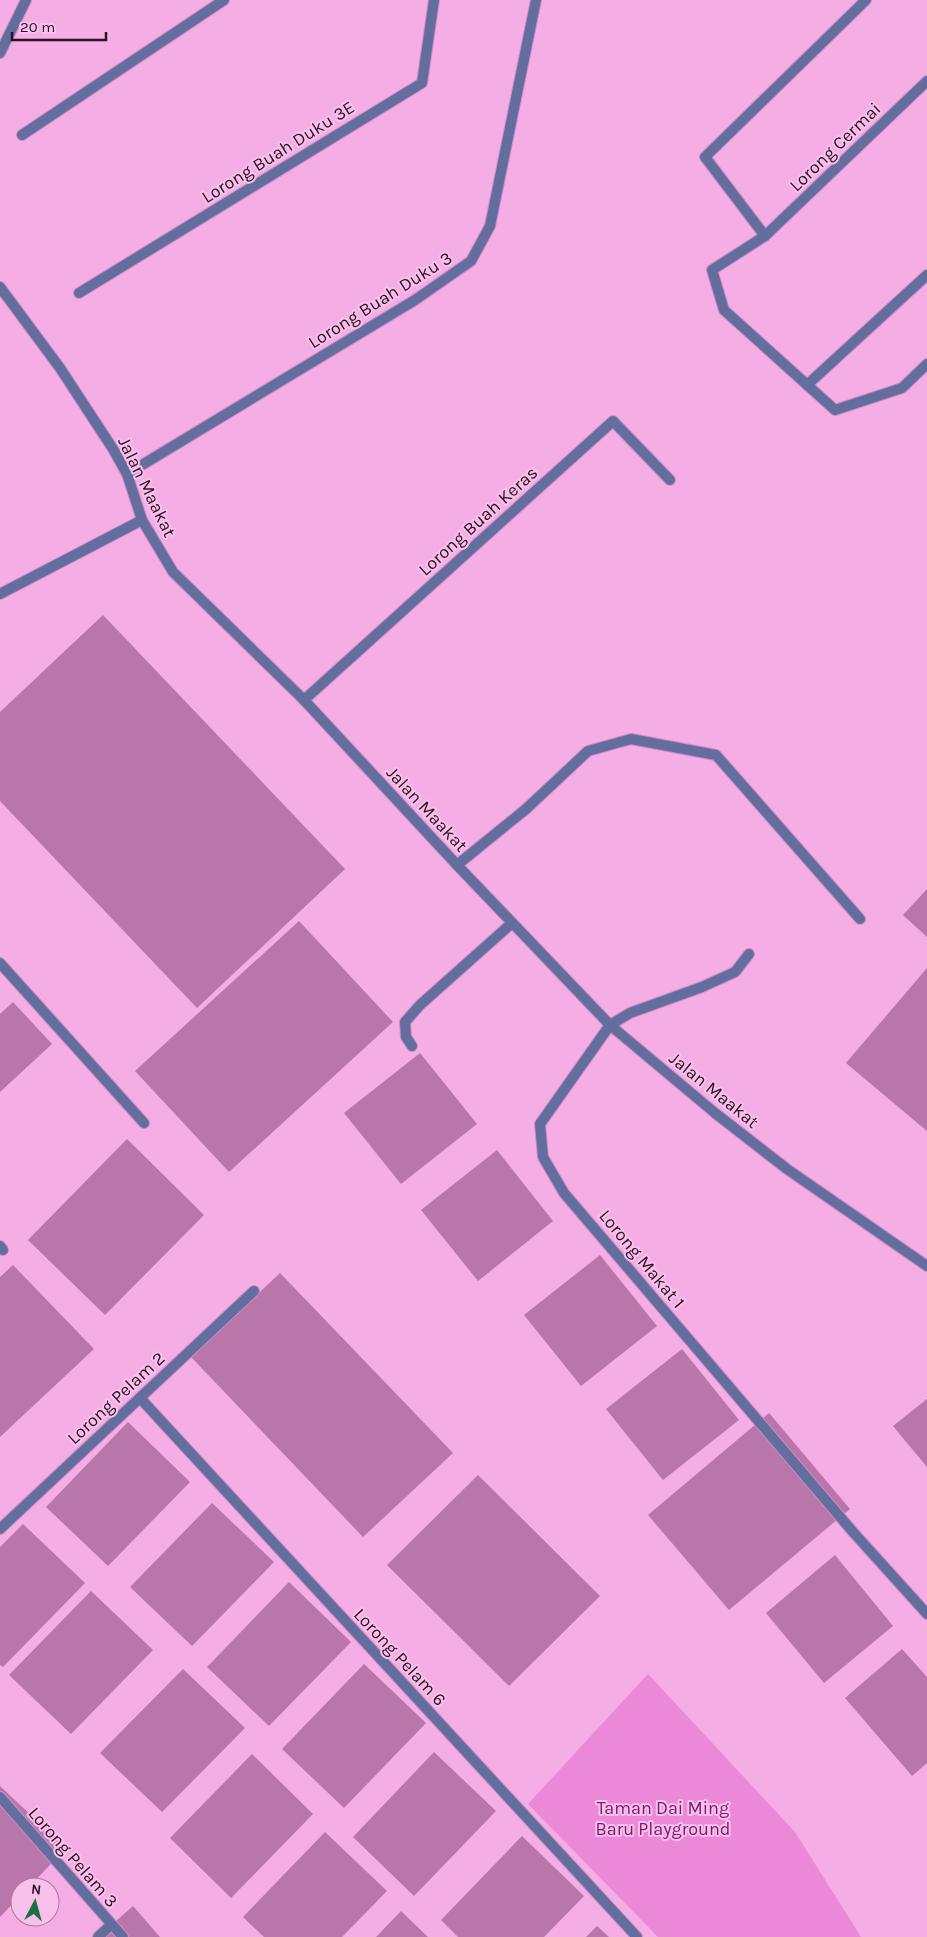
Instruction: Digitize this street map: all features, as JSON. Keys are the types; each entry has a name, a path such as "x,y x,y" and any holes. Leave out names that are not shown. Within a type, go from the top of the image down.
{"street":[{"path":"0,53 26,0"},
{"path":"22,135 224,0"},
{"name":"Lorong Buah Duku 3E","path":"79,293 422,82 434,0"},
{"name":"Lorong Buah Duku 3","path":"127,474 415,300 471,261 490,226 536,0"},
{"path":"764,236 705,157 866,0"},
{"name":"Lorong Cermai","path":"807,385 724,310 712,270 764,236 927,81"},
{"path":"927,275 807,385 835,410 902,388 927,364"},
{"name":"Jalan Maakat","path":"0,287 60,368 127,474 142,520 173,572 304,700 457,865 610,1025 715,1113 786,1169 927,1266"},
{"name":"Lorong Buah Keras","path":"304,700 613,421 670,480"},
{"path":"0,594 142,520"},
{"path":"457,865 526,809 588,751 632,739 716,755 860,920"},
{"path":"412,1046 406,1037 405,1022 415,1010 476,953 512,923"},
{"name":"Lorong Makat 1","path":"749,954 735,972 702,987 630,1012 610,1025 540,1124 542,1157 571,1201 853,1532 927,1614"},
{"path":"0,963 144,1123"},
{"name":"Lorong Pelam 2","path":"0,1529 254,1291"},
{"name":"Lorong Pelam 6","path":"140,1398 636,1937"},
{"name":"Lorong Pelam 3","path":"0,1797 123,1937"},
{"path":"98,1937 111,1925"}],"green space":[{"name":"Taman Dai Ming Baru Playground","path":"648,1674 795,1832 861,1937 658,1937 528,1804"}],"building":[{"path":"103,615 345,869 197,1008 0,801 0,712"},
{"path":"927,889 927,937 903,915"},
{"path":"299,921 393,1022 229,1172 135,1071"},
{"path":"927,968 927,1131 846,1063"},
{"path":"13,1002 52,1044 0,1092 0,1014"},
{"path":"420,1053 477,1124 401,1184 344,1113"},
{"path":"127,1139 204,1215 105,1315 28,1240"},
{"path":"497,1150 553,1221 478,1281 421,1210"},
{"path":"600,1255 657,1326 581,1386 524,1315"},
{"path":"13,1265 94,1349 0,1437 0,1277"},
{"path":"280,1273 453,1453 363,1537 191,1357"},
{"path":"682,1349 739,1420 663,1480 606,1409"},
{"path":"927,1399 927,1467 893,1426"},
{"path":"769,1413 850,1509 729,1610 648,1515"},
{"path":"128,1422 190,1482 108,1566 46,1507"},
{"path":"478,1475 600,1596 509,1686 387,1565"},
{"path":"212,1503 274,1562 192,1646 130,1587"},
{"path":"23,1524 85,1583 3,1667 0,1665 0,1547"},
{"path":"835,1555 893,1626 824,1683 766,1613"},
{"path":"289,1582 351,1642 269,1726 207,1667"},
{"path":"91,1591 153,1650 71,1734 9,1675"},
{"path":"902,1649 927,1677 927,1763 912,1776 845,1698"},
{"path":"364,1664 426,1723 344,1808 282,1749"},
{"path":"183,1669 245,1728 162,1812 100,1753"},
{"path":"434,1752 496,1811 414,1896 353,1837"},
{"path":"252,1754 313,1814 231,1898 170,1838"},
{"path":"0,1786 66,1848 38,1877 10,1877 10,1906 0,1917"},
{"path":"325,1832 387,1891 342,1937 264,1937 243,1917"},
{"path":"522,1836 584,1896 544,1937 458,1937 441,1920"},
{"path":"133,1906 160,1937 98,1937"},
{"path":"401,1911 428,1937 376,1937"},
{"path":"597,1926 609,1937 586,1937"}]}
